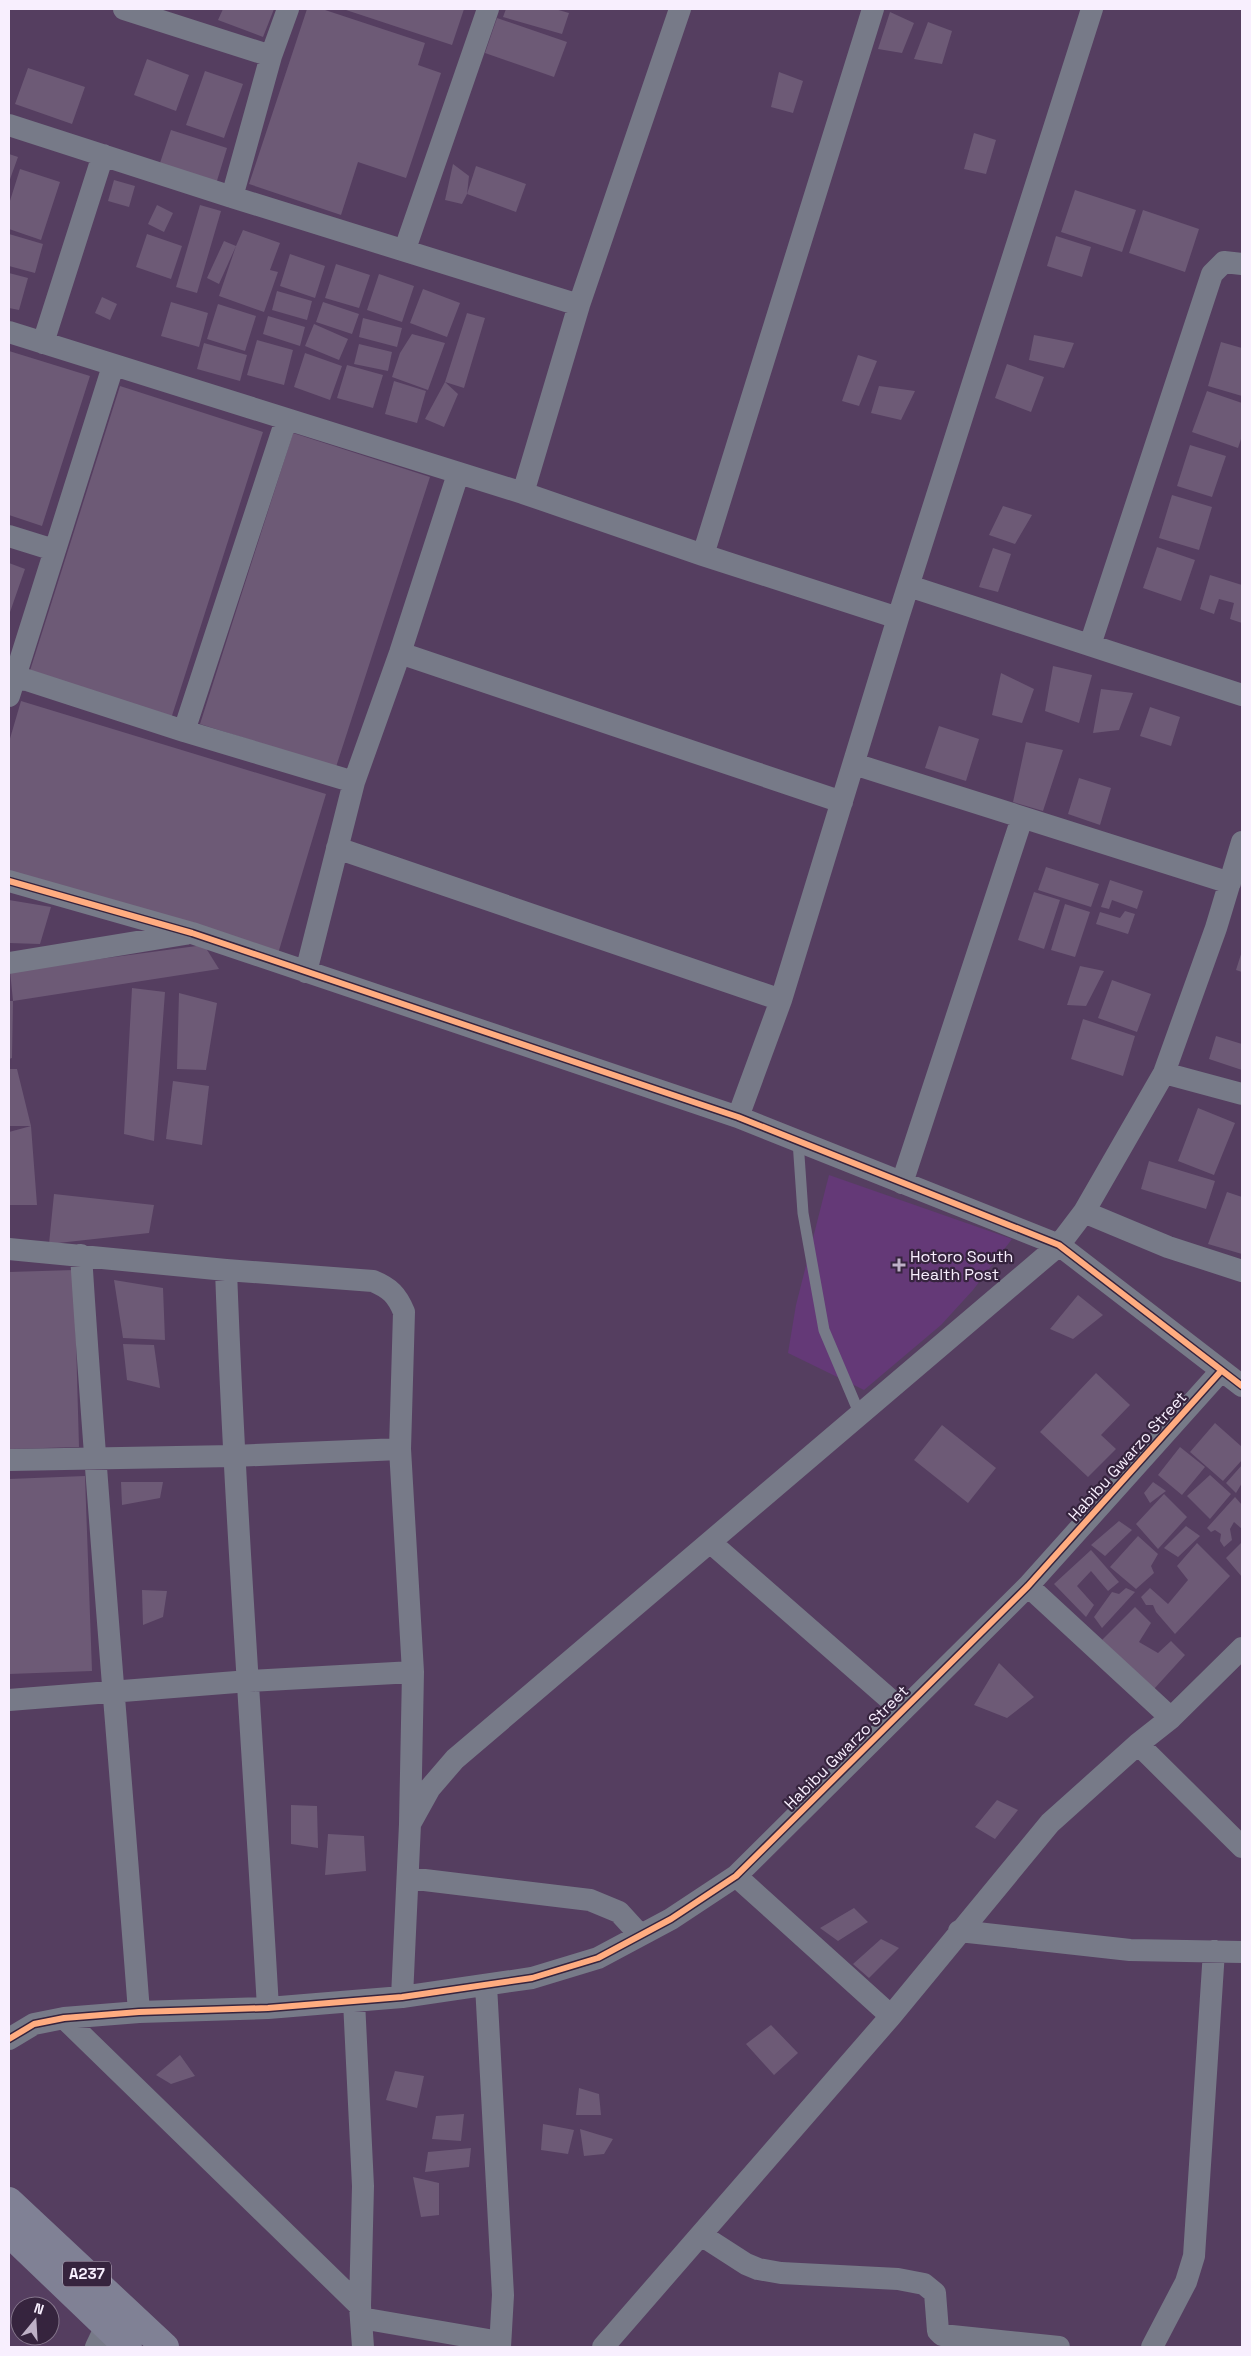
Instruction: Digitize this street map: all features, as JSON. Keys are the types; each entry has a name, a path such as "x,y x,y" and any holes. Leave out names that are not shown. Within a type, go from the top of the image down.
{"highway":[{"name":"A237","path":"9,2201 165,2347"},
{"name":"A237","path":"9,2233 101,2337 128,2347"}],"street":[{"path":"124,9 271,56"},
{"path":"232,197 271,56 288,9"},
{"path":"406,249 488,9"},
{"path":"523,493 579,305 680,9"},
{"path":"703,555 873,9"},
{"path":"738,1117 781,1000 908,586 1092,9"},
{"path":"9,125 232,197 406,249 579,305"},
{"path":"43,343 103,155"},
{"path":"1090,645 1212,274 1224,262 1242,264"},
{"path":"9,332 523,493 703,555 898,618"},
{"path":"11,688 113,366"},
{"path":"184,731 286,420"},
{"path":"306,972 354,782 400,653 458,474"},
{"path":"9,536 54,550"},
{"path":"908,586 1242,695"},
{"path":"400,653 842,802"},
{"path":"11,688 27,680 184,731 354,782"},
{"path":"854,764 1230,882"},
{"path":"902,1183 1022,818"},
{"path":"410,1824 430,1788 455,1759 1059,1245 1084,1212 1164,1073 1216,928 1242,842"},
{"path":"337,848 781,1000"},
{"path":"9,881 192,933 738,1117 1059,1245 1242,1386"},
{"path":"9,963 192,933"},
{"path":"1164,1073 1242,1094"},
{"path":"1084,1212 1168,1247 1242,1272"},
{"path":"9,1250 81,1255 226,1270 373,1281 390,1288 398,1298 404,1312 400,1449 413,1672 410,1824 402,1997"},
{"path":"81,1255 94,1458 116,1691 139,2012"},
{"path":"226,1270 233,1456 249,1681 268,2008"},
{"name":"Habibu Gwarzo Street","path":"9,2039 34,2024 64,2018 139,2012 268,2008 402,1997 532,1978 598,1958 671,1919 736,1876 1028,1586 1221,1371"},
{"path":"9,1460 233,1456 400,1449"},
{"path":"710,1542 902,1710"},
{"path":"1028,1586 1171,1718"},
{"path":"604,2347 891,2016 1050,1822 1138,1744 1171,1718 1242,1648"},
{"path":"9,1700 249,1681 413,1672"},
{"path":"1138,1744 1242,1847"},
{"path":"736,1876 891,2016"},
{"path":"408,1878 590,1900 619,1912 640,1935"},
{"path":"959,1931 1130,1950 1242,1952"},
{"path":"1152,2347 1186,2282 1194,2256 1214,1951"},
{"path":"64,2018 360,2312 500,2344 503,2295 492,2131 486,1985"},
{"path":"354,2001 363,2186 360,2312 363,2347"},
{"path":"701,2235 746,2264 758,2269 782,2273 898,2279 924,2284 935,2293 938,2331 942,2335 1059,2347"}],"lane":[{"path":"798,1141 803,1213 824,1330 860,1415"}],"shaded area":[{"name":"Hotoro South Health Post","path":"829,1175 1012,1239 973,1290 941,1325 864,1390 788,1353 796,1305"}],"building":[{"path":"223,9 274,9 263,37 218,20"},
{"path":"307,9 322,9 425,43 418,65 441,73 406,178 358,162 341,215 249,184"},
{"path":"343,9 464,9 452,45"},
{"path":"506,9 555,9 569,13 562,34 503,17"},
{"path":"890,12 914,23 902,53 878,49"},
{"path":"497,18 567,42 554,77 485,53"},
{"path":"928,22 952,31 942,64 914,59"},
{"path":"147,59 189,75 176,111 134,95"},
{"path":"28,68 85,87 72,124 15,104"},
{"path":"205,71 243,84 224,138 186,125"},
{"path":"779,72 803,81 793,113 771,107"},
{"path":"171,130 227,148 216,184 159,166"},
{"path":"974,133 996,140 986,174 964,169"},
{"path":"9,154 18,157 9,182"},
{"path":"453,164 469,176 467,194 462,204 445,200"},
{"path":"476,166 526,184 516,212 467,194"},
{"path":"20,169 60,182 41,240 9,229 9,204"},
{"path":"114,180 135,186 129,207 108,201"},
{"path":"1075,190 1136,210 1122,252 1061,232"},
{"path":"157,205 173,213 164,232 148,224"},
{"path":"200,205 221,211 197,293 176,287"},
{"path":"1143,210 1199,229 1185,272 1129,253"},
{"path":"243,230 280,243 270,270 278,272 264,312 219,296"},
{"path":"9,234 43,244 35,273 9,266"},
{"path":"147,234 182,246 171,279 136,267"},
{"path":"1056,236 1091,247 1082,277 1047,266"},
{"path":"224,241 236,246 219,284 207,278"},
{"path":"290,254 325,266 315,298 280,286"},
{"path":"336,264 370,275 359,308 325,298"},
{"path":"9,273 28,278 19,310 9,308"},
{"path":"379,274 414,286 402,322 367,310"},
{"path":"423,289 460,303 447,337 410,323"},
{"path":"277,291 312,301 307,320 272,310"},
{"path":"102,297 117,304 110,320 95,313"},
{"path":"171,302 208,313 199,347 161,336"},
{"path":"323,302 359,314 352,334 316,322"},
{"path":"218,304 256,316 245,351 207,339"},
{"path":"467,313 485,318 464,388 445,382"},
{"path":"268,316 305,327 300,346 263,334"},
{"path":"363,318 402,328 397,347 359,337"},
{"path":"314,324 348,339 339,360 305,346"},
{"path":"412,334 445,343 428,390 392,377 400,353"},
{"path":"1034,335 1074,343 1064,368 1029,360"},
{"path":"257,340 293,350 284,385 247,375"},
{"path":"1221,342 1242,348 1242,396 1208,386"},
{"path":"204,343 247,355 240,381 197,369"},
{"path":"359,344 392,352 388,371 354,364"},
{"path":"9,351 90,376 42,526 9,515"},
{"path":"305,353 342,366 330,400 294,387"},
{"path":"858,355 877,361 859,406 842,401"},
{"path":"1007,364 1044,377 1031,412 995,398"},
{"path":"347,365 383,375 373,408 337,398"},
{"path":"394,381 426,391 417,423 385,414"},
{"path":"445,382 458,394 444,427 425,419"},
{"path":"120,386 263,432 169,725 27,680"},
{"path":"879,386 915,391 901,420 871,413"},
{"path":"1207,391 1242,403 1242,436 1238,448 1192,432"},
{"path":"293,433 430,477 336,767 200,724"},
{"path":"1190,445 1226,456 1212,497 1177,486"},
{"path":"1172,495 1212,507 1199,550 1159,538"},
{"path":"1003,506 1032,515 1015,544 989,535"},
{"path":"1157,547 1195,560 1181,601 1143,588"},
{"path":"993,548 1011,554 998,592 979,587"},
{"path":"9,563 25,569 9,615"},
{"path":"1210,575 1242,585 1242,623 1230,619 1234,603 1219,599 1214,614 1200,609"},
{"path":"1053,666 1092,675 1079,723 1045,711"},
{"path":"1001,673 1034,689 1022,723 992,715"},
{"path":"1101,689 1133,693 1119,730 1093,733"},
{"path":"21,701 326,794 277,957 9,875 9,742"},
{"path":"1150,707 1180,717 1171,746 1140,736"},
{"path":"939,726 979,739 966,781 925,768"},
{"path":"1026,742 1063,750 1043,811 1013,802"},
{"path":"1079,778 1111,788 1100,825 1068,814"},
{"path":"1046,867 1099,884 1091,907 1038,890"},
{"path":"1110,880 1143,891 1137,909 1112,900 1109,909 1101,907"},
{"path":"1034,892 1060,900 1044,949 1018,940"},
{"path":"9,900 51,907 40,944 9,943"},
{"path":"1065,904 1090,912 1075,957 1051,950"},
{"path":"1125,911 1135,914 1128,934 1096,924 1100,912 1120,918"},
{"path":"204,945 219,969 13,1001 10,971"},
{"path":"1242,951 1242,972 1236,970"},
{"path":"1080,966 1104,971 1086,1006 1067,1005"},
{"path":"1112,980 1151,994 1137,1032 1098,1018"},
{"path":"132,988 165,992 154,1141 124,1134"},
{"path":"179,993 217,1003 206,1070 177,1069"},
{"path":"9,1001 13,1001 12,1058 9,1059"},
{"path":"1083,1019 1135,1036 1123,1076 1071,1059"},
{"path":"1216,1036 1242,1044 1242,1070 1209,1059"},
{"path":"9,1069 17,1069 31,1126 9,1126"},
{"path":"173,1081 209,1086 202,1145 166,1139"},
{"path":"1198,1108 1235,1123 1214,1175 1178,1161"},
{"path":"31,1126 37,1205 10,1205 9,1132"},
{"path":"1149,1161 1215,1181 1206,1209 1141,1189"},
{"path":"1227,1192 1242,1197 1242,1254 1208,1244"},
{"path":"54,1194 154,1205 149,1233 49,1244"},
{"path":"74,1270 79,1447 9,1449 9,1272"},
{"path":"114,1280 163,1288 165,1340 123,1338"},
{"path":"1078,1295 1103,1315 1073,1339 1050,1329"},
{"path":"123,1344 154,1345 160,1388 127,1380"},
{"path":"1096,1373 1130,1405 1101,1435 1116,1449 1088,1477 1040,1432"},
{"path":"1215,1423 1242,1447 1242,1460 1223,1481 1190,1452"},
{"path":"942,1425 996,1468 968,1503 914,1460"},
{"path":"1180,1447 1205,1467 1182,1495 1158,1475"},
{"path":"1242,1465 1242,1483 1236,1493 1226,1483"},
{"path":"1210,1475 1231,1494 1210,1519 1187,1496"},
{"path":"85,1476 92,1671 9,1674 9,1479"},
{"path":"121,1482 163,1482 160,1498 122,1505"},
{"path":"1153,1482 1166,1491 1150,1503 1144,1493"},
{"path":"1164,1494 1187,1517 1158,1549 1136,1524"},
{"path":"1235,1497 1242,1505 1242,1529 1234,1522 1230,1529 1232,1540 1224,1547 1220,1541 1221,1534 1215,1530 1211,1532 1207,1528"},
{"path":"1119,1521 1132,1530 1105,1556 1091,1545"},
{"path":"1186,1526 1200,1536 1178,1557 1164,1548"},
{"path":"1138,1536 1158,1554 1151,1566 1154,1573 1136,1589 1110,1567"},
{"path":"1242,1542 1242,1577 1226,1558"},
{"path":"1197,1543 1230,1576 1175,1634 1156,1612 1153,1605 1146,1605 1141,1597 1150,1588 1168,1604 1188,1580 1177,1566"},
{"path":"1091,1550 1119,1582 1108,1591 1091,1571 1077,1586 1094,1605 1086,1617 1054,1584"},
{"path":"1126,1588 1135,1592 1102,1628 1094,1617 1112,1592 1119,1594"},
{"path":"142,1590 167,1591 163,1617 143,1625"},
{"path":"1135,1607 1151,1623 1139,1642 1158,1653 1171,1641 1185,1655 1154,1689 1102,1640"},
{"path":"999,1663 1034,1697 1007,1718 974,1705"},
{"path":"997,1800 1018,1810 995,1839 975,1827"},
{"path":"291,1805 317,1806 318,1848 291,1844"},
{"path":"328,1834 364,1836 366,1871 325,1875"},
{"path":"854,1908 868,1922 838,1941 820,1928"},
{"path":"881,1939 899,1948 869,1978 853,1964"},
{"path":"771,2025 798,2053 774,2075 746,2044"},
{"path":"180,2055 195,2076 171,2084 156,2075"},
{"path":"395,2071 424,2076 417,2108 386,2100"},
{"path":"579,2088 599,2094 601,2115 576,2115"},
{"path":"464,2114 461,2141 432,2139 436,2116"},
{"path":"543,2124 574,2130 568,2154 541,2150"},
{"path":"580,2129 613,2139 604,2154 584,2156"},
{"path":"471,2148 469,2167 425,2172 428,2152"},
{"path":"413,2177 439,2183 439,2215 421,2217"}],"cycle path":[{"path":"9,881 192,933 738,1117 1059,1245 1242,1386"},
{"path":"9,2039 34,2024 64,2018 139,2012 268,2008 402,1997 532,1978 598,1958 671,1919 736,1876 1028,1586 1221,1371"}],"place":[{"name":"Hotoro South Health Post","path":"899,1265"}]}
